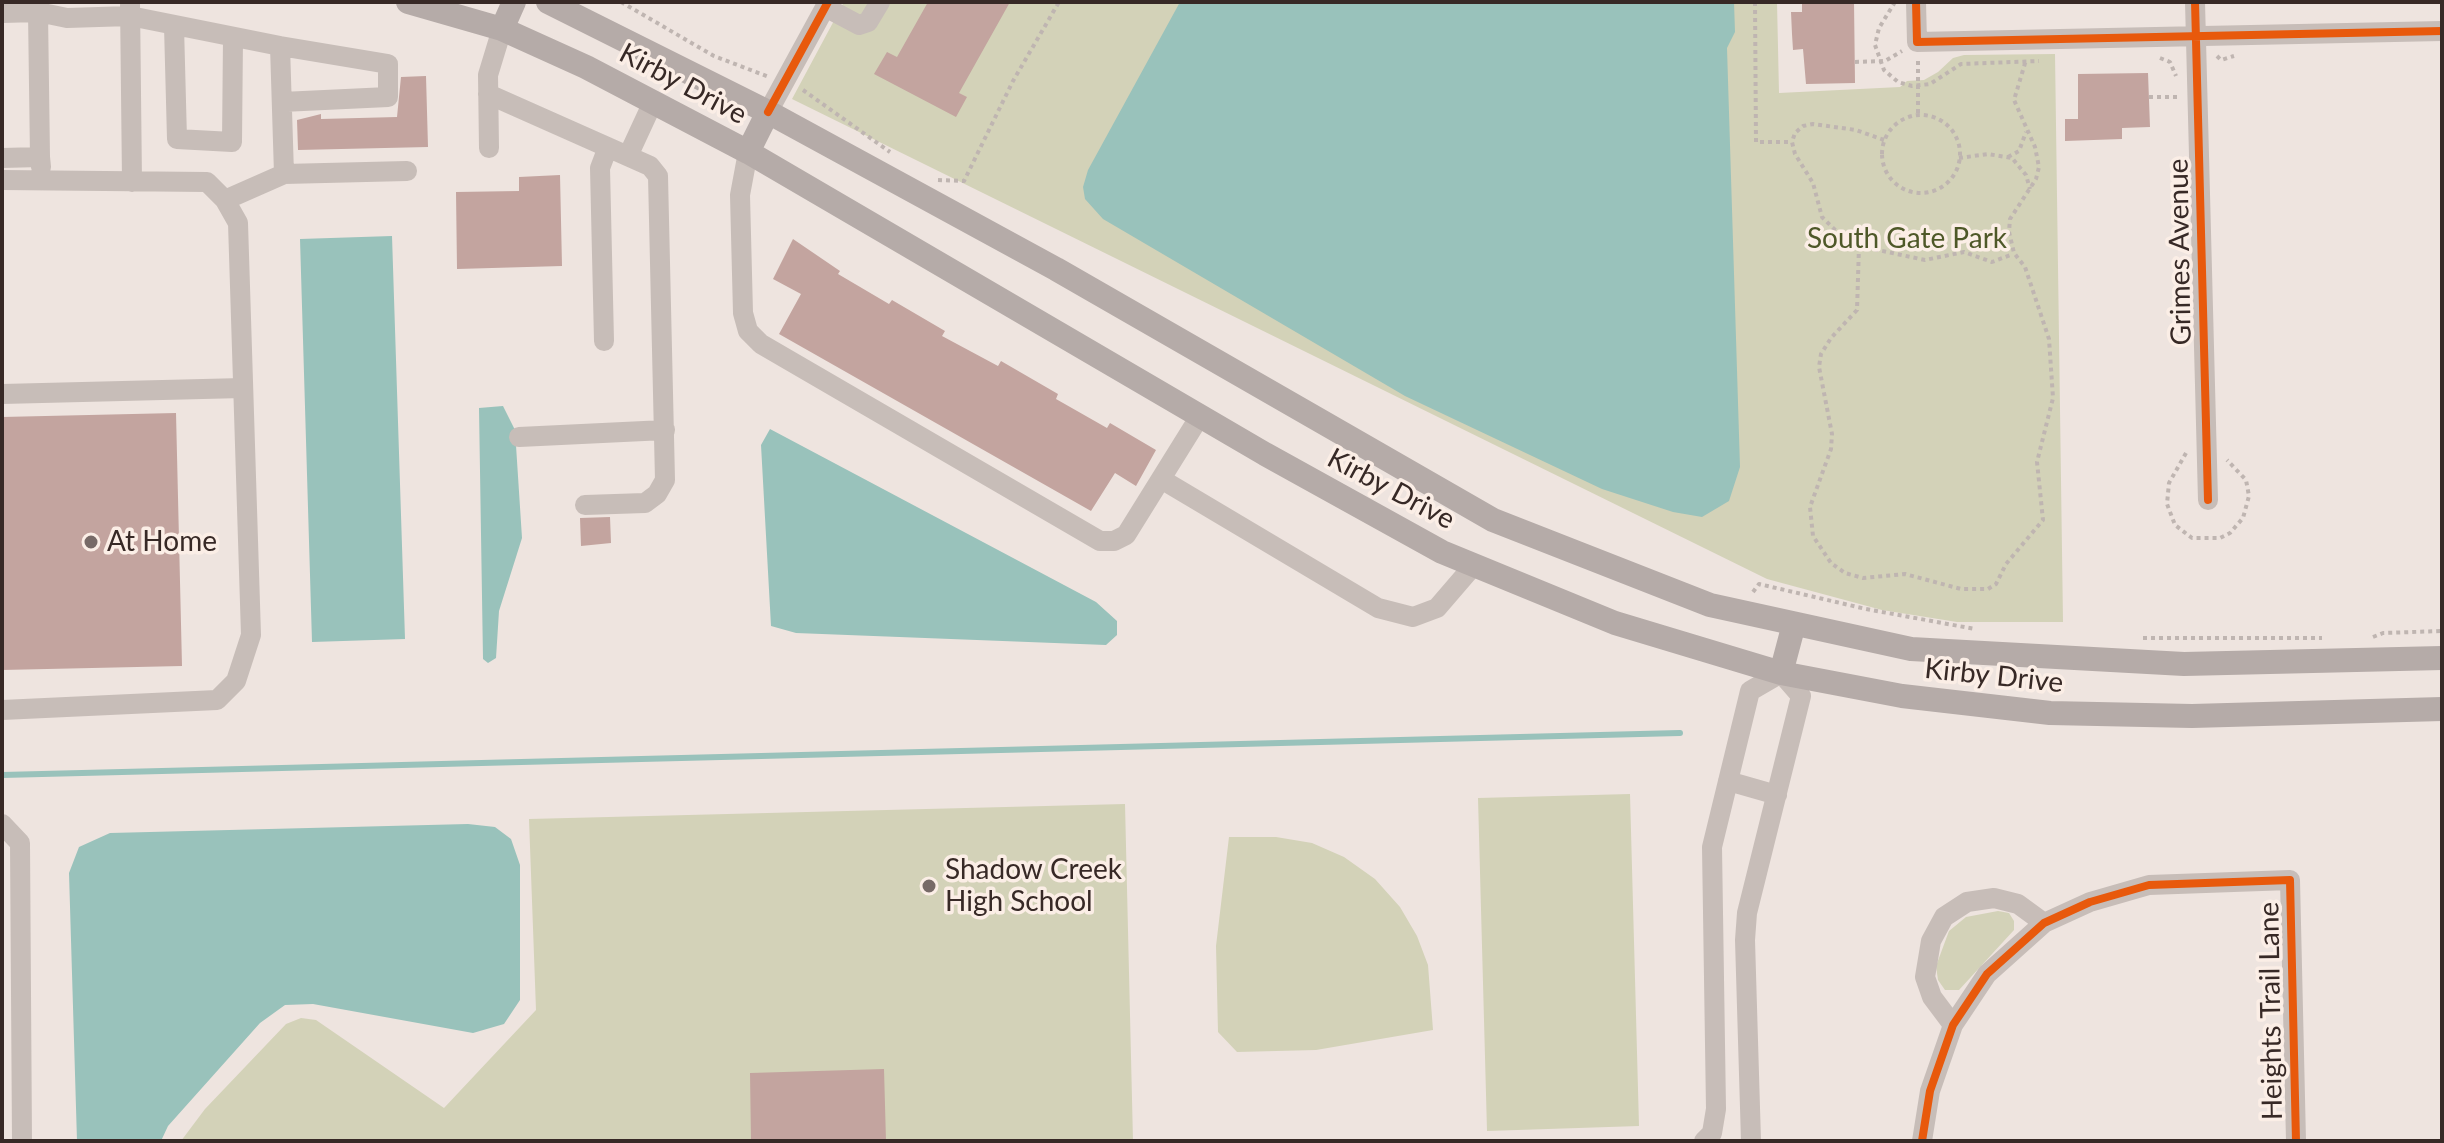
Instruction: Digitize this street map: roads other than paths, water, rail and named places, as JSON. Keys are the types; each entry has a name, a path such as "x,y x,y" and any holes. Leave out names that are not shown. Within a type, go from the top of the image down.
{"main road":[{"name":"Kirby Drive","path":"408,2 502,29 653,102 748,152 1200,416 1442,552 1615,623 1781,673 1902,696 2050,713 2192,716 2442,709"},
{"path":"502,29 514,2"},
{"name":"Kirby Drive","path":"548,2 768,112 1056,269 1493,520 1710,605 1911,649 2184,664 2442,658"},
{"path":"748,152 768,112"},
{"path":"1781,673 1794,624"}],"street":[{"path":"768,112 827,4 859,25 868,22 880,2"},
{"path":"1916,2 1917,42 2026,52 2196,37 2442,31"},
{"name":"Grimes Avenue","path":"2195,2 2196,37 2187,97 2208,500"},
{"path":"130,9 132,182"},
{"path":"2,13 38,12 67,18 130,9 174,26 388,64 388,97 282,102"},
{"path":"38,12 41,180"},
{"path":"174,26 177,139 232,142 233,38"},
{"path":"489,148 488,75 502,29"},
{"path":"280,46 284,174"},
{"path":"488,94 650,166 658,176 665,480 657,494 645,503 585,505"},
{"path":"628,156 653,102"},
{"path":"604,341 600,168 608,147"},
{"path":"748,152 740,195 743,313 748,331 761,344 1100,541 1114,541 1126,535 1200,416"},
{"path":"2,158 40,157"},
{"path":"225,200 284,174 407,171"},
{"path":"2,180 207,182 225,200 238,223 251,635 236,681 217,700 2,710"},
{"path":"2,394 243,388"},
{"path":"519,437 665,430"},
{"path":"1161,479 1378,608 1413,617 1437,608 1474,565"},
{"path":"1710,1138 1716,1109 1712,847 1750,691 1781,673 1801,696 1747,913 1745,940 1751,1141"},
{"path":"1728,781 1777,795"},
{"path":"2,824 20,843 22,1141"},
{"name":"Heights Trail Lane","path":"2044,923 2090,902 2149,885 2290,880 2296,1141"},
{"path":"1922,1141 1930,1091 1953,1025 1987,974 2044,923 2012,901 1994,898 1967,902 1944,917 1931,941 1925,977 1932,997 1953,1025"}],"water":[{"path":"1180,2 1734,2 1735,32 1727,48 1740,467 1729,501 1702,517 1673,512 1602,489 1405,396 1103,219 1085,199 1083,187 1088,170"},
{"path":"392,236 405,639 312,642 300,239"},
{"path":"503,406 515,430 522,538 499,611 496,658 488,663 483,659 479,408"},
{"path":"770,429 1096,602 1117,621 1117,635 1106,645 796,633 771,626 761,445"},
{"path":"468,824 495,827 511,839 520,865 520,1000 504,1024 473,1033 313,1004 285,1005 260,1023 168,1126 161,1141 77,1141 69,873 79,847 110,833"}],"waterway":[{"path":"2,775 1680,733"}],"place":[{"name":"At Home","path":"91,542"},
{"name":"Shadow Creek High School","path":"929,886"}],"park label":[{"name":"South Gate Park","path":"1907,239"}]}
